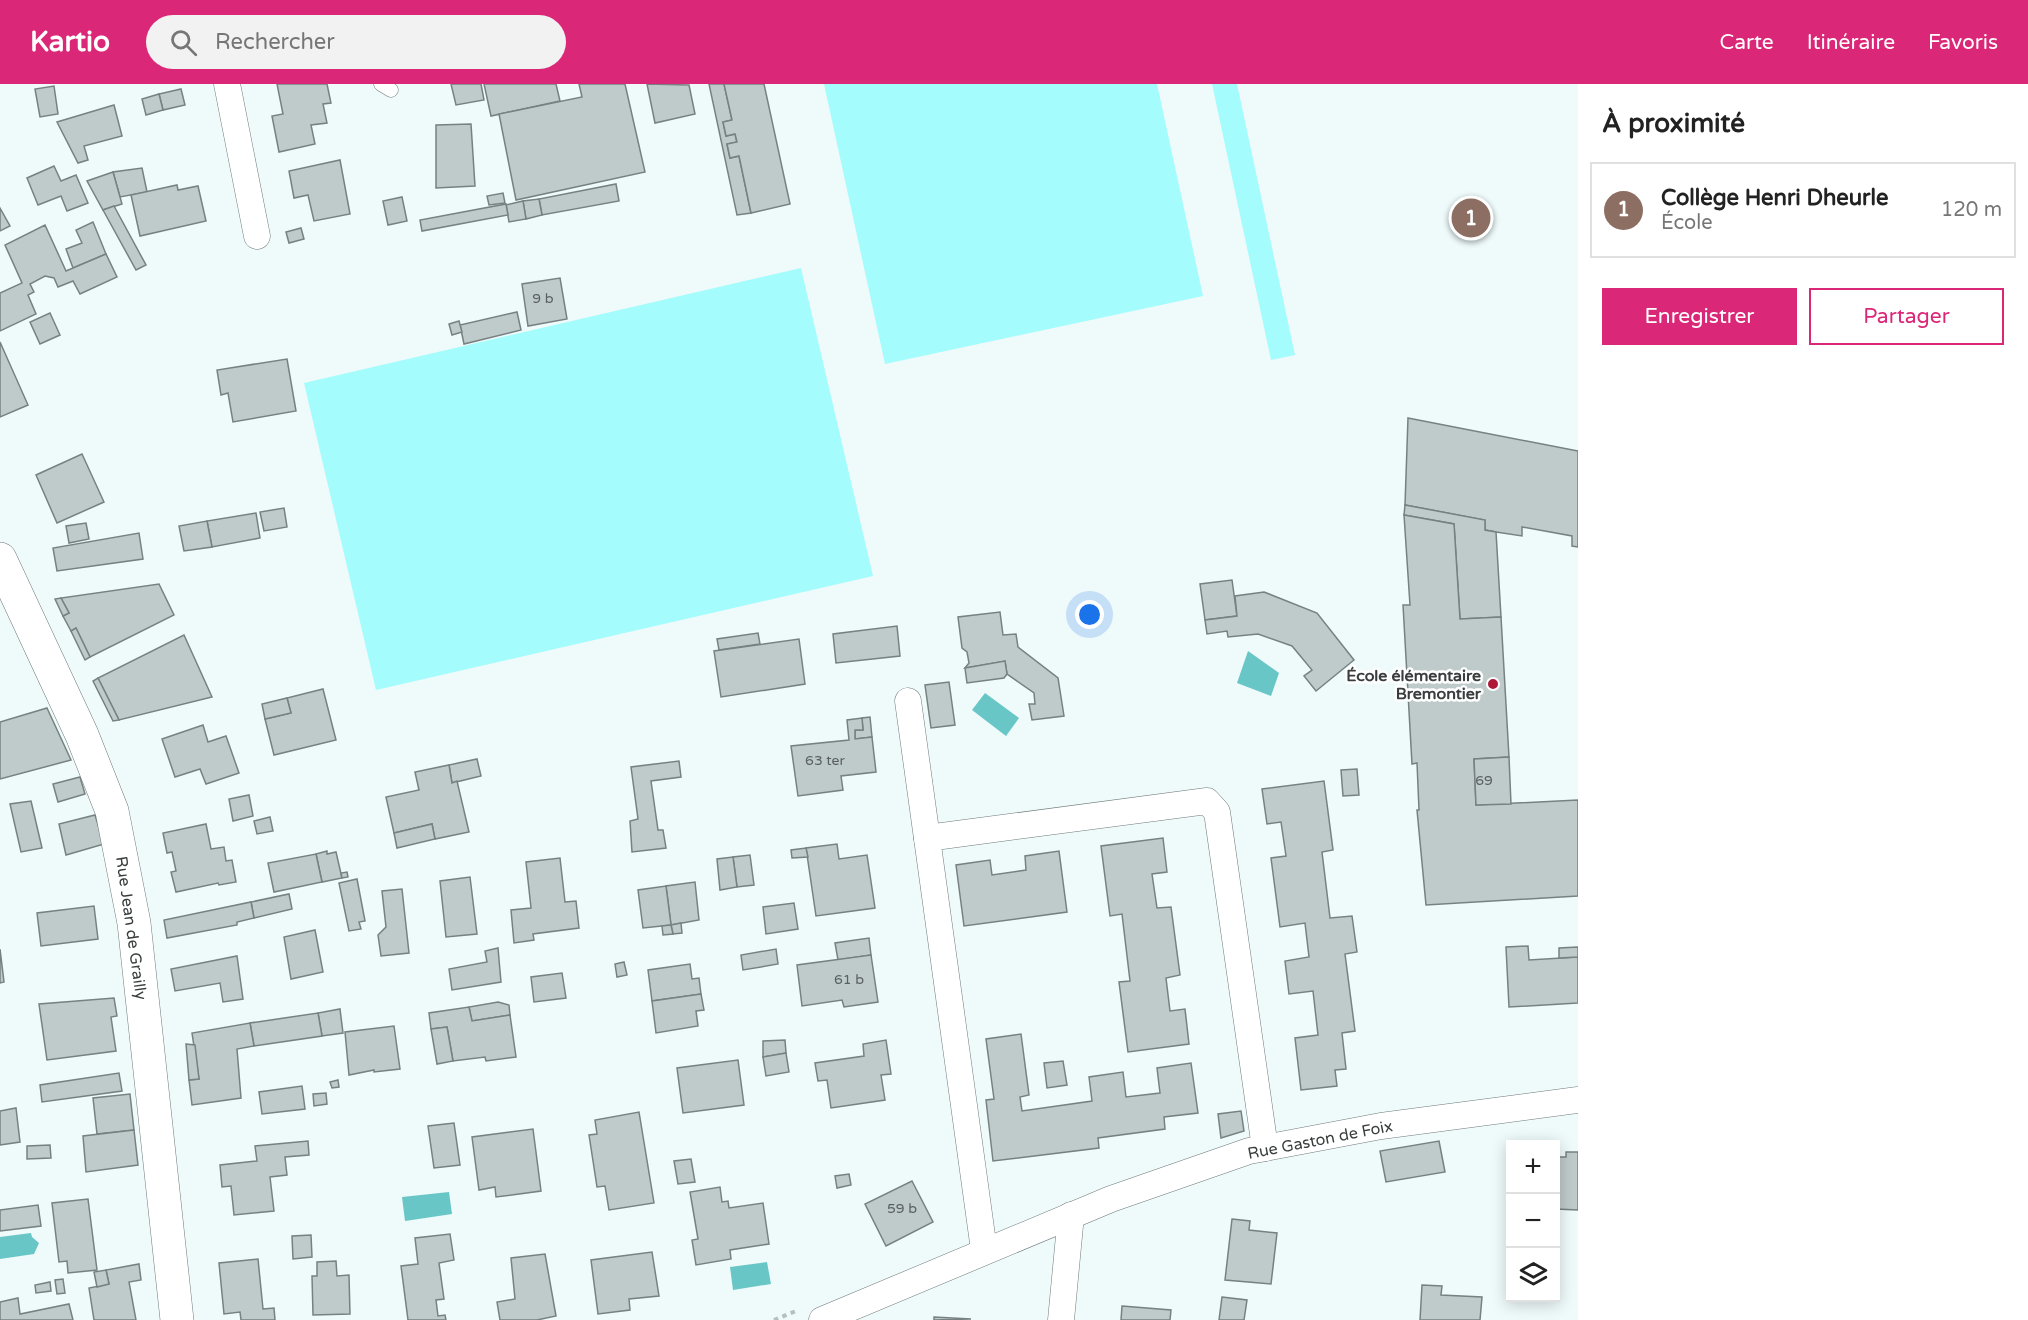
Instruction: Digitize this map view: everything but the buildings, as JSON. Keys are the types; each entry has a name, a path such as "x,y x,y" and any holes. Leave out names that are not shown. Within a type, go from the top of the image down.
{"street":[{"path":"227,84 257,236"},
{"name":"Rue Jean de Grailly","path":"0,559 82,735 112,811 134,924 177,1320"},
{"path":"908,701 984,1251"},
{"path":"927,838 1207,801 1217,812 1265,1148"},
{"name":"Rue Gaston de Foix","path":"822,1320 1111,1198 1265,1148 1381,1126 1578,1100"},
{"path":"1061,1320 1071,1215"}],"shaded area":[{"path":"824,84 1157,84 1203,296 885,364"},
{"path":"1212,84 1237,84 1295,355 1271,360"},
{"path":"801,268 873,576 376,690 304,383"},
{"path":"1248,651 1279,673 1271,696 1237,683"},
{"path":"985,693 1019,718 1006,736 972,710"},
{"path":"449,1192 452,1214 405,1221 402,1197"},
{"path":"31,1233 39,1243 34,1254 0,1259 0,1237"},
{"path":"767,1262 771,1284 733,1290 730,1267"}],"place":[{"name":"Collège Henri Dheurle","path":"1471,218"},
{"name":"École élémentaire Bremontier","path":"1493,684"}]}
